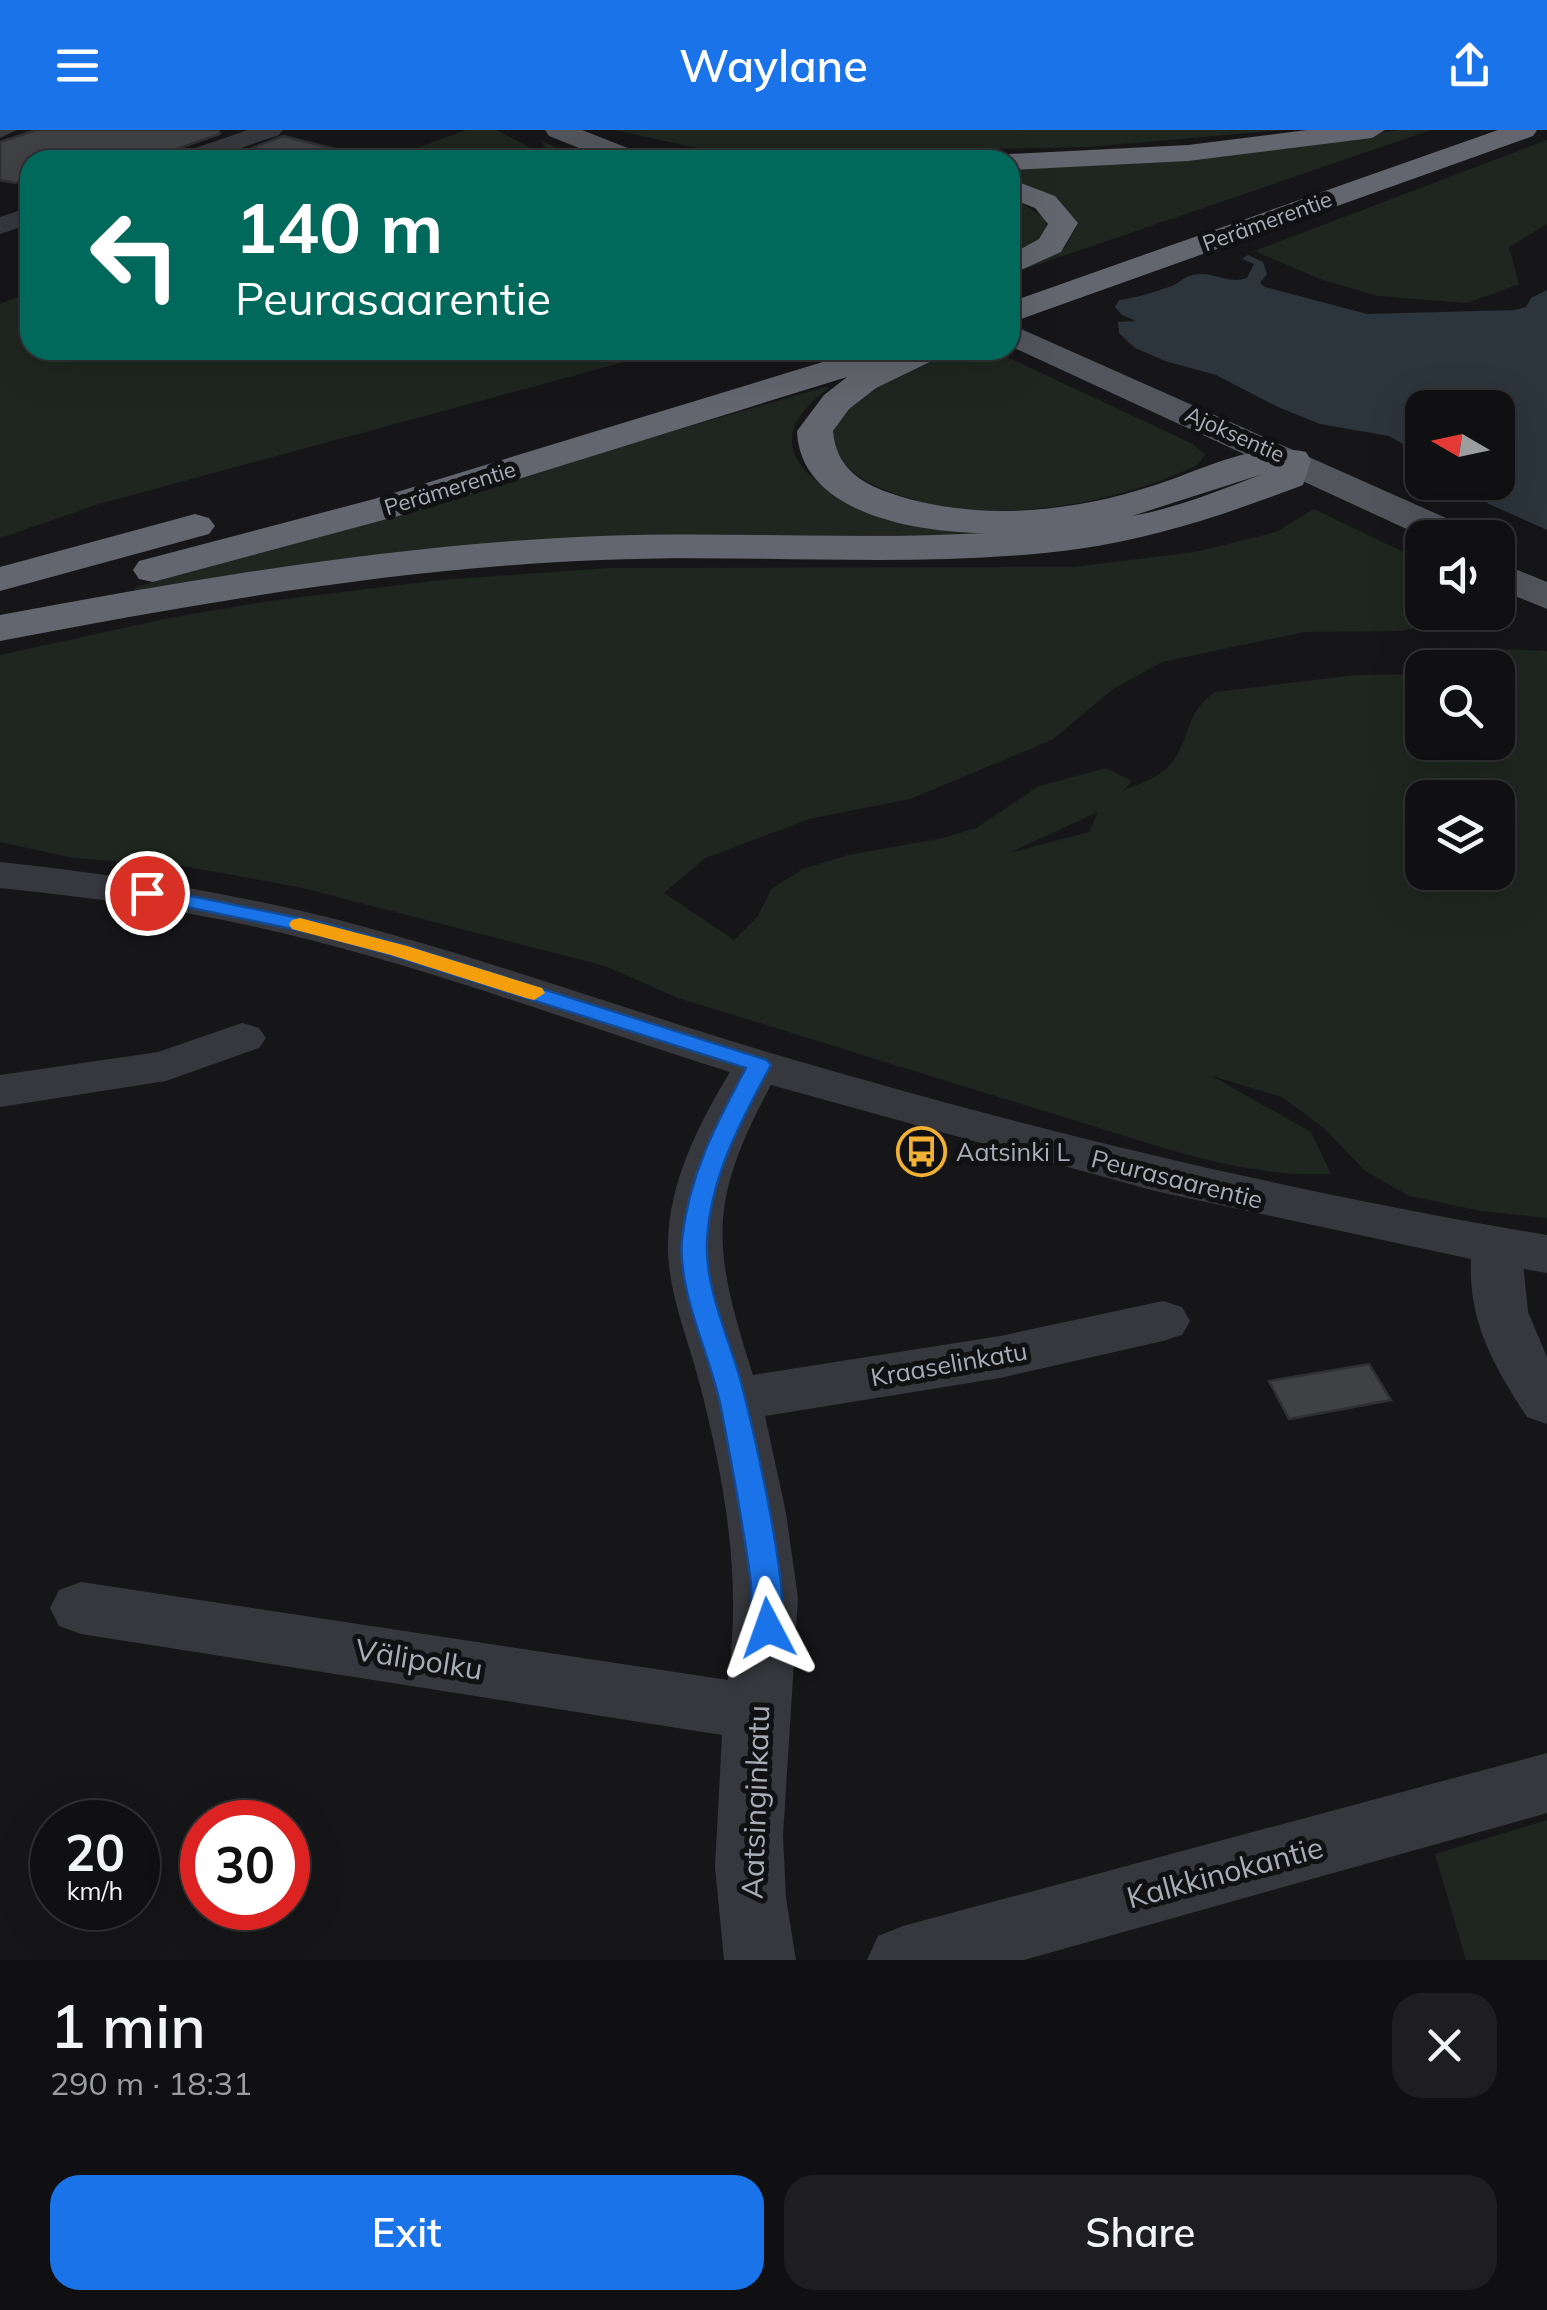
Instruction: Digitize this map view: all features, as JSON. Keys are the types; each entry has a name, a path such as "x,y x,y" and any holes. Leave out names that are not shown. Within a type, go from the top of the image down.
{"highway":[{"path":"1020,161 1188,153 1372,130"},
{"name":"Perämerentie","path":"1020,281 1455,130"},
{"name":"Perämerentie","path":"1020,309 1524,130"},
{"path":"1020,192 1045,202 1062,222 1060,234 1049,246 1020,261"},
{"name":"Perämerentie","path":"0,578 324,491 764,360"},
{"name":"Perämerentie","path":"0,612 388,507 864,360"},
{"path":"908,360 851,388 835,401 815,430 819,462 832,476 887,506 968,520 1064,518 1280,466"},
{"path":"0,628 158,600 490,555 638,547 908,548 1064,538 1147,525 1280,466"}],"main road":[{"path":"542,130 585,150"},
{"path":"558,130 608,150"},
{"name":"Ajoksentie","path":"1020,345 1280,466 1405,530"},
{"name":"Ajoksentie","path":"1280,466 1414,520"},
{"path":"1515,564 1547,579"},
{"path":"1515,582 1547,597"}],"street":[{"path":"212,150 270,130"},
{"name":"Peurasaarentie","path":"0,875 108,886 319,928 896,1106 1159,1177 1326,1215 1522,1250"},
{"path":"0,1091 166,1066 242,1038"},
{"name":"Aatsinginkatu","path":"759,1065 720,1138 702,1190 695,1230 696,1269 733,1400 766,1581 768,1628 756,1712 749,1881 760,1960"},
{"path":"1522,1250 1495,1297 1501,1322 1522,1366 1547,1402"},
{"name":"Kraaselinkatu","path":"733,1400 1000,1357 1163,1322"},
{"name":"Välipolku","path":"82,1608 756,1712"},
{"name":"Kalkkinokantie","path":"903,1960 1547,1783"}],"shaded area":[{"path":"466,130 497,130 534,150 412,150"},
{"path":"614,130 1284,130 1088,147 707,150"},
{"path":"1398,130 1431,130 1022,270 1065,247 1076,228 1067,210 1059,204 1020,188 1020,165 1329,141"},
{"path":"540,140 562,150 546,150"},
{"path":"1547,140 1547,224 1509,247 1519,284 1467,303 1378,296 1320,279 1254,251"},
{"path":"1020,202 1046,219 1044,233 1020,253"},
{"path":"1248,255 1263,262 1267,274 1260,283 1265,287 1367,314 1515,310 1526,307 1531,298 1547,290 1547,530 1483,500 1515,500 1515,390 1405,390 1405,445 1389,436 1320,424 1216,375 1135,348 1119,333 1118,322 1136,321 1115,307 1119,300 1172,286 1193,275 1247,278 1254,264 1242,259"},
{"path":"20,296 20,360 632,360 99,504 0,538 0,304"},
{"path":"934,360 1013,360 1191,443 1205,454 1198,465 1170,477 1082,502 990,511 920,501 872,484 851,471 838,456 833,438 840,418 851,405 895,376"},
{"path":"829,388 800,417 792,444 805,470 819,483 837,495 1002,529 988,535 714,535 137,593 133,588"},
{"path":"1314,509 1405,553 1407,630 1304,632 1162,662 1113,689 1052,740 910,799 809,819 705,858 664,893 734,940 758,916 771,889 803,869 848,855 976,828 1039,786 1106,768 1132,781 1124,790 1151,779 1173,761 1198,708 1215,692 1356,675 1405,674 1405,760 1515,760 1515,650 1500,650 1511,649 1547,651 1547,1218 1481,1211 1409,1196 1365,1171 1325,1129 1282,1097 1212,1076 1311,1132 1331,1174 1263,1170 1196,1157 678,998 605,966 298,887 183,866 73,858 0,842 0,655 169,618 276,600 441,580 608,568 1073,567 1195,552 1276,532","holes":["1098,812 1089,832 1009,853"]},
{"path":"1547,1820 1547,1960 1466,1960 1435,1854"}],"building":[{"path":"36,130 219,130 220,134 174,150 20,150 20,181 15,183 0,180 0,142"},
{"path":"283,136 339,150 253,150"},
{"path":"1369,1364 1391,1400 1289,1419 1269,1381"}],"slow traffic":[{"path":"300,924 399,950 534,993"}],"place":[{"name":"Aatsinki L","path":"921,1152"}],"route":[{"path":"147,893 319,928 399,950 759,1065 720,1138 702,1190 694,1243 696,1269 733,1400 766,1581 768,1628"}]}
